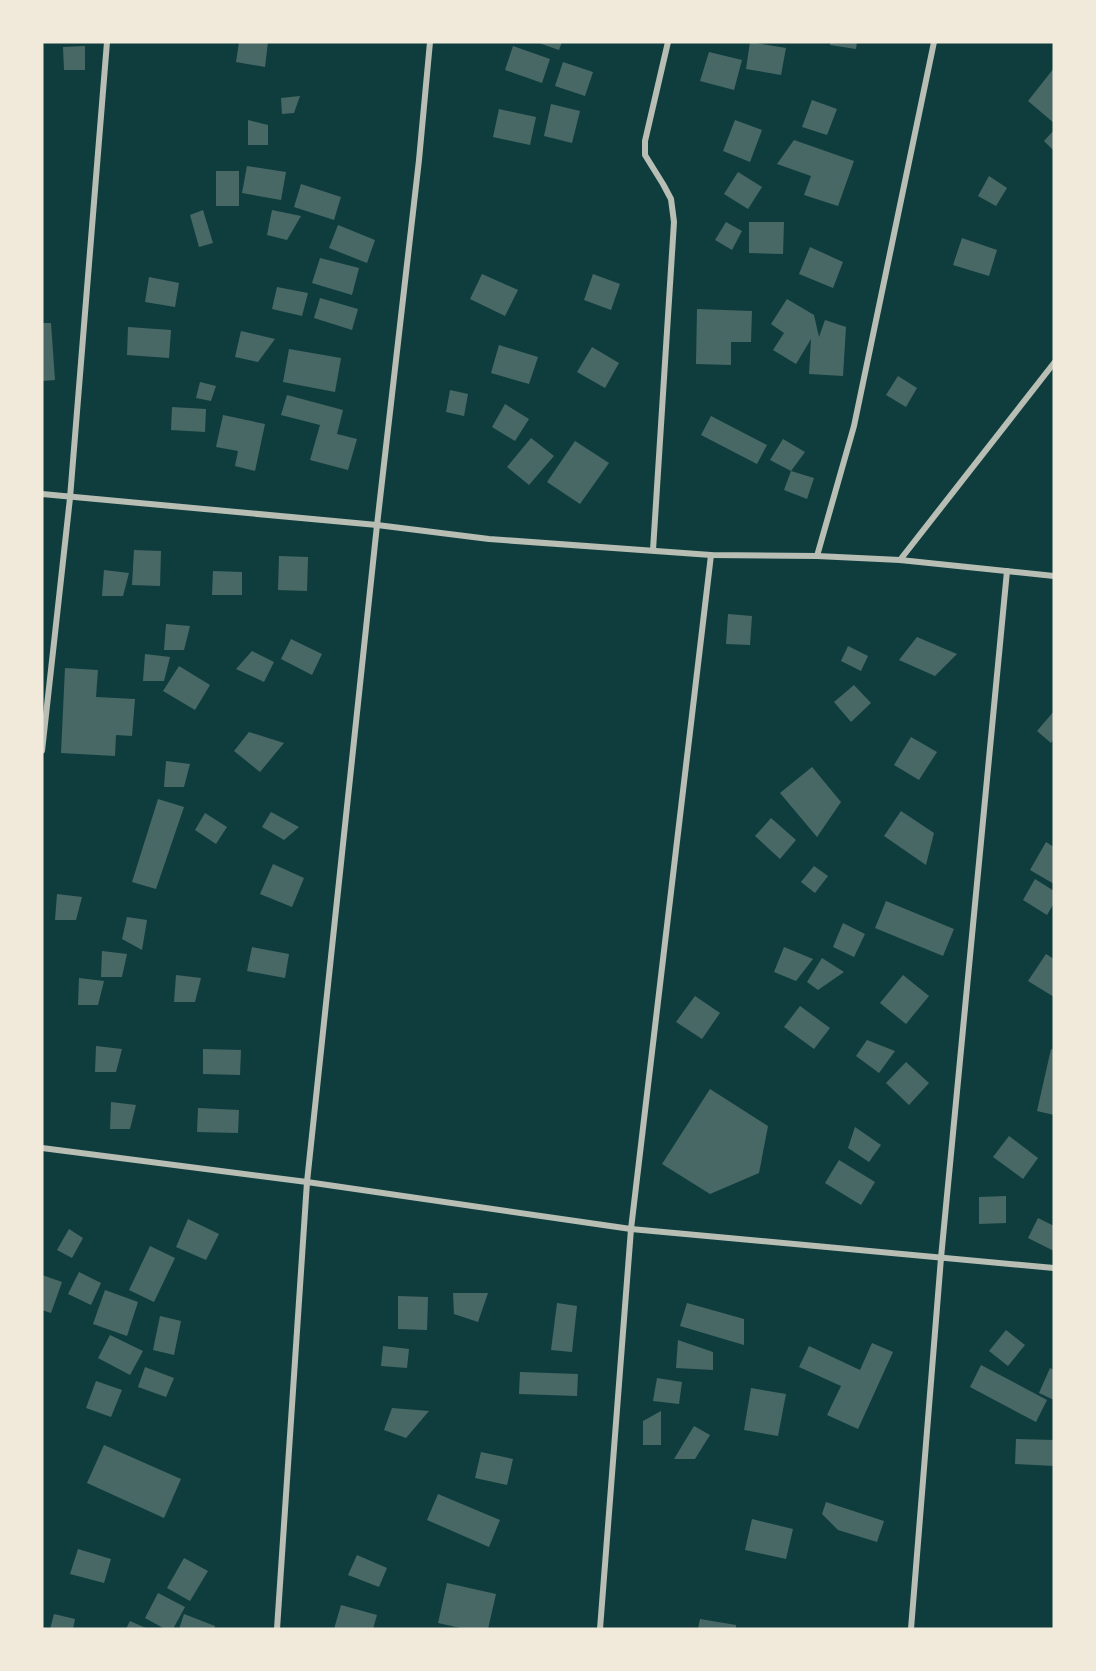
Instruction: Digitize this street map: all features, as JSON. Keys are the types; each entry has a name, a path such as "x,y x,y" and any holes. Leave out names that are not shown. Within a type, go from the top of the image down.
{"street":[{"path":"42,751 70,498 108,42"},
{"path":"277,1629 307,1182 430,42"},
{"path":"653,550 674,222 671,199 645,155 645,141 668,42"},
{"path":"817,556 854,426 934,42"},
{"path":"900,560 1054,363"},
{"path":"42,494 377,525 489,539 711,555 817,556 900,560 1054,576"},
{"path":"600,1629 631,1229 711,555"},
{"path":"911,1629 941,1258 1007,571"},
{"path":"42,1148 307,1182 631,1229 1054,1268"}],"building":[{"path":"239,42 268,42 265,67 236,62"},
{"path":"536,42 562,42 559,50"},
{"path":"750,42 786,48 781,75 746,69"},
{"path":"830,42 857,42 856,49 830,45"},
{"path":"85,46 85,70 64,70 63,47"},
{"path":"513,46 550,59 542,83 505,70"},
{"path":"709,52 742,60 734,90 700,81"},
{"path":"563,62 593,72 585,96 555,86"},
{"path":"1054,68 1054,123 1028,101"},
{"path":"300,96 294,113 282,114 281,98"},
{"path":"812,100 837,109 827,135 802,127"},
{"path":"551,104 580,111 572,143 544,136"},
{"path":"499,109 536,117 530,145 493,137"},
{"path":"248,120 268,125 268,145 248,145"},
{"path":"735,120 762,130 750,162 723,151"},
{"path":"1054,130 1054,151 1044,141"},
{"path":"794,140 854,161 838,206 804,195 811,176 777,164"},
{"path":"247,166 286,172 281,200 242,193"},
{"path":"216,171 239,171 239,206 216,206"},
{"path":"738,172 762,187 748,209 724,194"},
{"path":"989,176 1007,188 996,206 978,196"},
{"path":"301,184 341,197 334,220 294,207"},
{"path":"203,210 213,243 199,247 190,215"},
{"path":"272,210 301,216 287,240 267,235"},
{"path":"726,222 742,231 732,250 715,240"},
{"path":"749,222 784,222 783,254 749,253"},
{"path":"338,225 375,240 367,263 329,248"},
{"path":"962,238 997,250 989,276 953,265"},
{"path":"810,247 843,262 833,288 799,274"},
{"path":"320,258 359,268 352,295 312,283"},
{"path":"482,274 518,290 505,316 470,299"},
{"path":"593,274 620,284 611,310 584,300"},
{"path":"149,277 179,283 175,307 145,302"},
{"path":"277,287 308,293 302,316 272,309"},
{"path":"320,298 358,309 352,330 314,318"},
{"path":"787,299 814,315 819,337 825,320 846,327 843,376 809,374 811,339 796,364 773,350 784,333 771,324"},
{"path":"697,309 752,311 751,342 731,342 731,365 696,364"},
{"path":"42,323 51,323 55,380 42,381"},
{"path":"128,327 171,330 169,358 127,355"},
{"path":"241,331 275,339 258,362 235,357"},
{"path":"499,345 538,357 529,384 491,373"},
{"path":"592,347 619,363 605,388 577,372"},
{"path":"289,349 341,358 335,392 283,382"},
{"path":"898,376 917,388 906,407 886,395"},
{"path":"200,382 216,386 211,401 196,398"},
{"path":"450,390 468,394 464,416 446,412"},
{"path":"287,395 343,410 337,434 357,439 348,470 310,460 320,425 281,415"},
{"path":"505,404 529,419 515,441 492,427"},
{"path":"172,407 206,409 205,432 171,430"},
{"path":"223,415 265,424 255,471 235,466 238,451 216,447"},
{"path":"711,416 767,445 757,464 701,435"},
{"path":"531,438 554,456 529,485 507,467"},
{"path":"783,439 805,452 791,471 770,460"},
{"path":"575,441 609,463 580,504 547,482"},
{"path":"791,471 814,478 807,499 784,490"},
{"path":"134,550 161,551 160,586 132,585"},
{"path":"279,556 308,557 307,591 278,590"},
{"path":"104,570 129,573 123,596 102,596"},
{"path":"213,571 242,572 242,595 212,595"},
{"path":"728,614 752,616 750,645 726,644"},
{"path":"166,624 190,626 184,650 164,650"},
{"path":"917,637 957,654 935,676 899,660"},
{"path":"291,639 322,654 312,675 281,659"},
{"path":"848,646 868,656 861,671 841,661"},
{"path":"252,651 274,662 264,682 236,669"},
{"path":"145,654 170,657 164,681 143,681"},
{"path":"179,666 210,685 195,710 163,691"},
{"path":"65,668 98,670 96,697 135,699 132,736 116,735 115,756 61,753"},
{"path":"854,685 871,703 851,722 834,702"},
{"path":"1054,711 1054,739 1051,743 1037,731"},
{"path":"249,732 284,743 260,772 234,751"},
{"path":"911,737 937,752 919,780 894,765"},
{"path":"166,761 190,764 184,787 164,787"},
{"path":"812,767 841,802 817,837 780,793"},
{"path":"158,799 184,807 156,889 132,882"},
{"path":"901,811 934,833 926,865 884,836"},
{"path":"271,812 299,827 284,840 262,827"},
{"path":"205,813 227,827 216,844 195,830"},
{"path":"771,818 796,840 780,859 755,836"},
{"path":"1046,842 1054,847 1054,884 1030,870"},
{"path":"273,864 304,878 292,907 260,894"},
{"path":"814,866 828,876 815,893 801,882"},
{"path":"1035,879 1054,891 1054,903 1047,915 1023,900"},
{"path":"57,894 82,897 76,920 55,920"},
{"path":"886,901 954,929 943,956 875,928"},
{"path":"127,917 147,920 142,950 122,939"},
{"path":"843,923 865,934 854,957 833,947"},
{"path":"252,947 289,954 285,978 247,971"},
{"path":"784,947 813,959 796,981 774,972"},
{"path":"102,951 127,954 122,977 101,977"},
{"path":"1046,954 1054,959 1054,997 1028,981"},
{"path":"822,958 844,972 818,990 807,982"},
{"path":"176,975 201,978 195,1002 174,1002"},
{"path":"903,975 929,996 906,1024 880,1003"},
{"path":"79,978 104,981 98,1005 78,1005"},
{"path":"695,996 720,1013 702,1039 676,1022"},
{"path":"800,1006 830,1028 814,1049 784,1027"},
{"path":"867,1040 895,1051 879,1073 856,1056"},
{"path":"96,1046 122,1049 116,1072 95,1072"},
{"path":"203,1049 241,1050 240,1075 203,1074"},
{"path":"1051,1049 1054,1050 1054,1115 1037,1111"},
{"path":"906,1062 929,1083 909,1105 886,1083"},
{"path":"710,1089 768,1126 759,1173 710,1194 662,1164"},
{"path":"111,1102 136,1105 130,1129 110,1129"},
{"path":"198,1108 239,1110 238,1133 197,1132"},
{"path":"855,1127 881,1145 869,1162 848,1148"},
{"path":"1009,1136 1038,1158 1023,1179 993,1157"},
{"path":"839,1160 875,1182 861,1205 825,1183"},
{"path":"1006,1196 1006,1223 979,1224 979,1197"},
{"path":"1038,1218 1054,1226 1054,1251 1028,1238"},
{"path":"188,1219 219,1234 206,1260 176,1247"},
{"path":"69,1229 83,1238 72,1258 57,1250"},
{"path":"150,1246 175,1258 154,1302 129,1290"},
{"path":"79,1272 101,1283 91,1305 68,1294"},
{"path":"42,1275 62,1282 51,1313 42,1310"},
{"path":"105,1290 138,1302 127,1336 93,1324"},
{"path":"453,1293 488,1293 478,1322 454,1314"},
{"path":"398,1296 428,1297 427,1330 398,1329"},
{"path":"557,1303 577,1306 572,1352 551,1350"},
{"path":"687,1303 744,1319 744,1345 680,1326"},
{"path":"160,1316 181,1321 174,1355 153,1350"},
{"path":"1006,1330 1025,1345 1008,1366 989,1351"},
{"path":"110,1335 143,1351 130,1375 98,1358"},
{"path":"678,1340 713,1352 713,1370 676,1368"},
{"path":"872,1343 893,1352 858,1429 827,1415 841,1386 799,1367 809,1346 860,1370"},
{"path":"383,1346 409,1349 407,1368 381,1366"},
{"path":"981,1365 1047,1400 1036,1422 970,1387"},
{"path":"145,1367 174,1378 166,1397 138,1387"},
{"path":"1050,1368 1054,1370 1054,1400 1039,1393"},
{"path":"520,1372 578,1374 577,1396 519,1394"},
{"path":"657,1378 682,1382 679,1404 653,1401"},
{"path":"96,1381 122,1390 111,1417 86,1408"},
{"path":"751,1388 786,1394 778,1436 744,1430"},
{"path":"392,1408 429,1411 406,1438 384,1430"},
{"path":"661,1411 661,1445 643,1445 643,1421"},
{"path":"694,1426 710,1435 695,1459 674,1459"},
{"path":"1016,1439 1054,1440 1054,1466 1015,1464"},
{"path":"104,1445 181,1479 164,1518 87,1483"},
{"path":"481,1452 513,1459 507,1485 475,1478"},
{"path":"438,1494 500,1520 489,1547 427,1520"},
{"path":"826,1502 884,1521 877,1542 838,1530 822,1514"},
{"path":"752,1519 793,1529 786,1559 745,1550"},
{"path":"78,1549 111,1559 104,1583 70,1574"},
{"path":"357,1555 387,1568 379,1587 348,1575"},
{"path":"184,1558 208,1571 190,1601 167,1588"},
{"path":"447,1583 496,1594 488,1629 465,1629 438,1623"},
{"path":"158,1593 185,1607 173,1629 165,1629 145,1618"},
{"path":"341,1605 377,1615 373,1629 334,1629"},
{"path":"54,1614 75,1619 73,1629 50,1629"},
{"path":"184,1614 215,1626 214,1629 179,1629"},
{"path":"700,1619 736,1625 736,1629 698,1629"},
{"path":"130,1621 148,1629 126,1629"}]}
